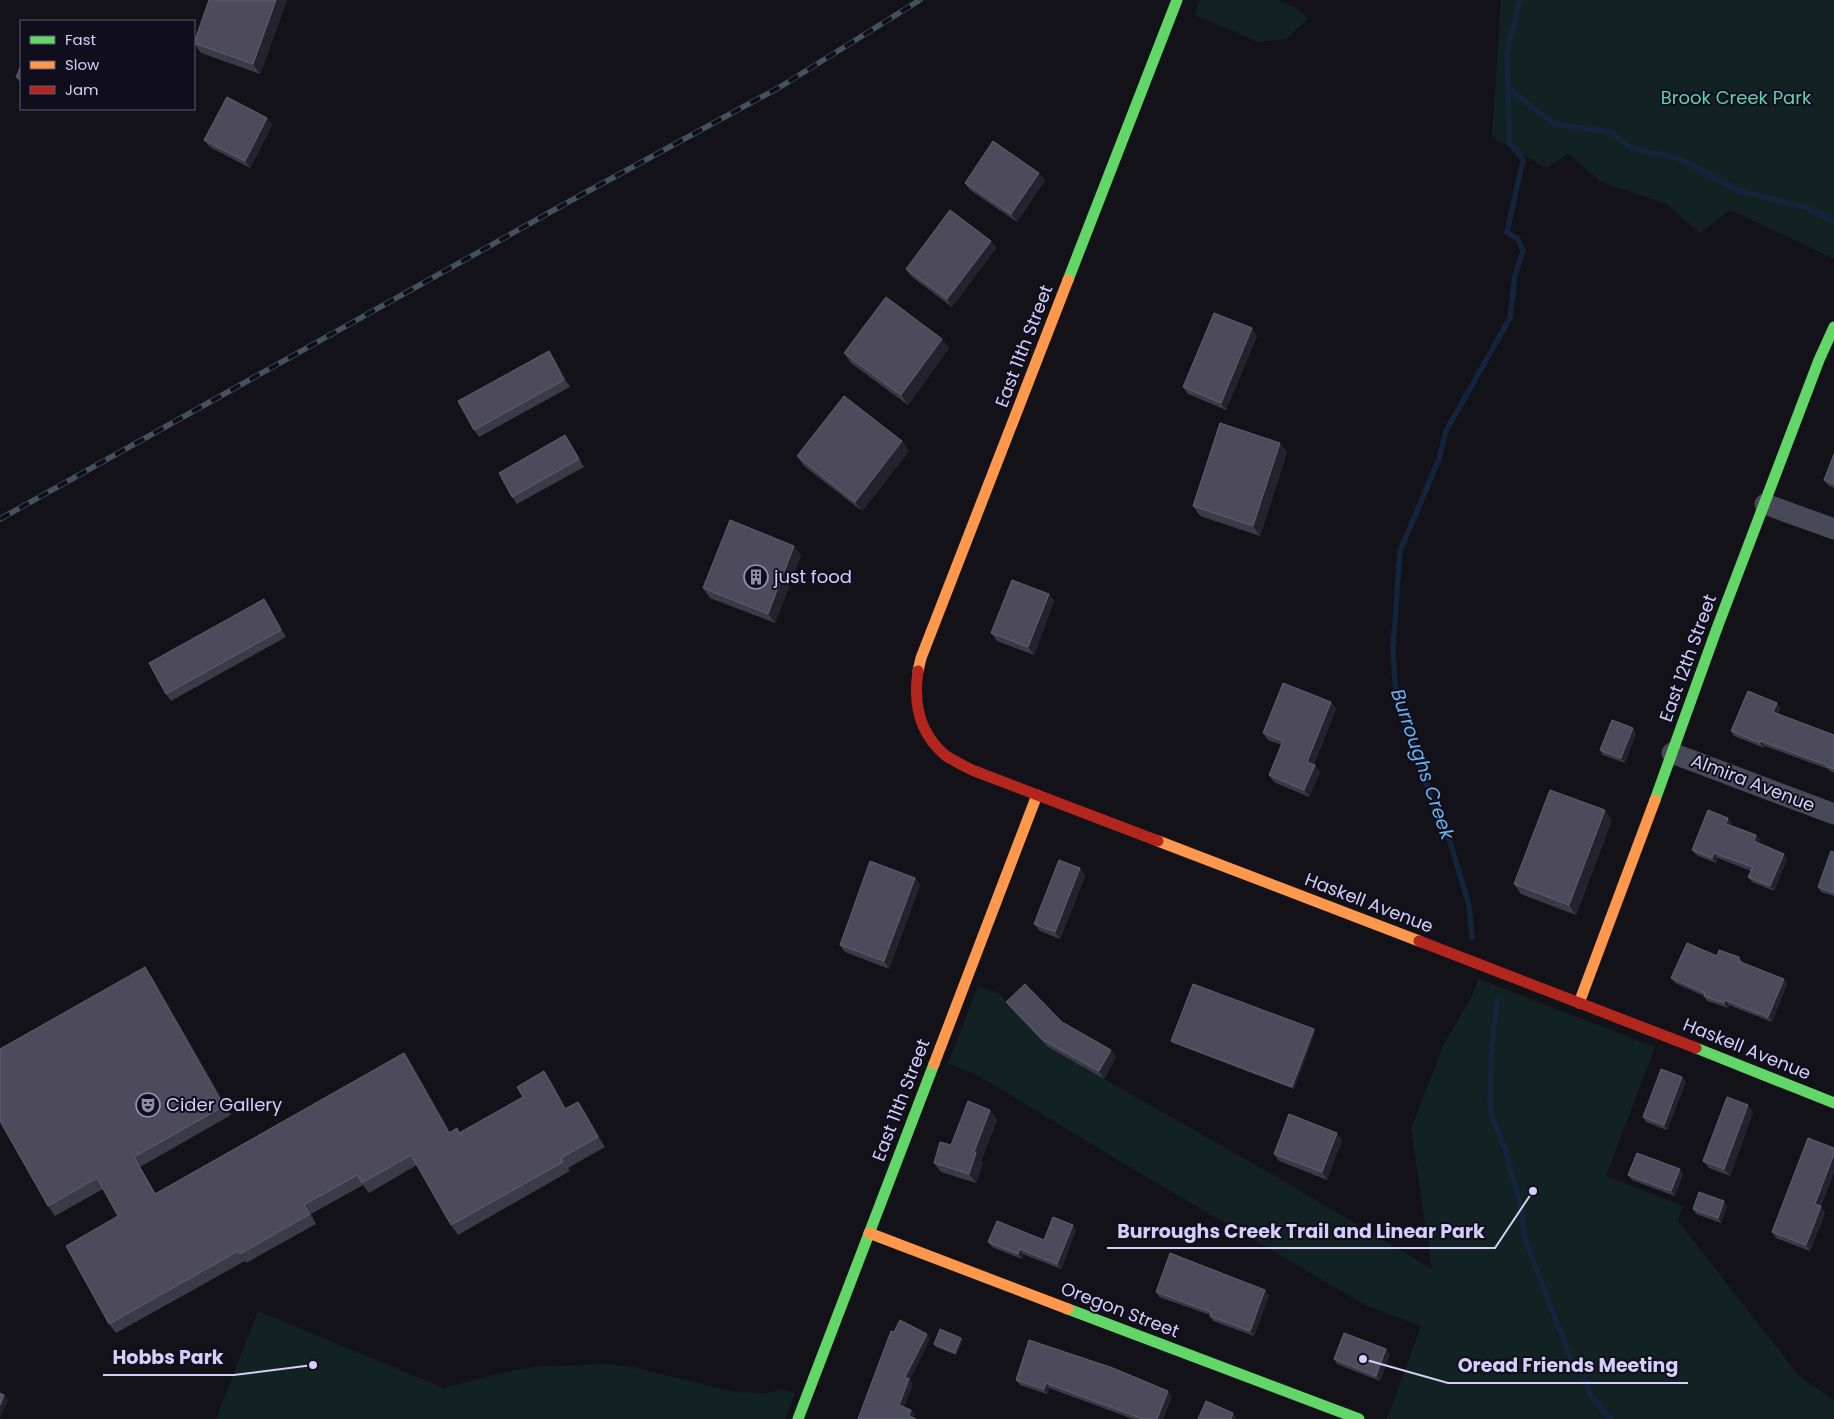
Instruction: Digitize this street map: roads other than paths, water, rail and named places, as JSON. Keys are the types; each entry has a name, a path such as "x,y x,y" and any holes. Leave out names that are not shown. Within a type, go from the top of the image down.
{"street":[{"name":"East 11th Street","path":"916,707 915,678 921,658 1177,0"},
{"name":"East 12th Street","path":"1579,1003 1764,504 1834,327"},
{"path":"1764,504 1834,529"},
{"name":"Haskell Avenue","path":"916,707 920,723 931,740 945,755 972,770 1834,1103"},
{"name":"Almira Avenue","path":"1672,752 1834,814"},
{"name":"East 11th Street","path":"798,1419 1038,794"},
{"name":"Oregon Street","path":"869,1234 1359,1419"}],"waterway":[{"name":"Burroughs Creek","path":"1472,937 1469,905 1447,832 1433,803 1395,684 1393,649 1400,551 1439,459 1446,431 1510,318 1515,275 1523,251 1518,239 1507,232 1523,160 1510,143 1507,53 1520,0"},
{"path":"1508,88 1554,124 1610,132 1633,149 1678,158 1738,190 1807,208 1834,221"},
{"name":"Burroughs Creek","path":"1497,1000 1491,1058 1490,1111 1506,1152 1520,1203 1525,1239 1573,1365 1584,1377 1590,1394 1611,1419"}],"railway":[{"path":"0,519 581,195 780,87 920,0"}],"place":[{"name":"just food","path":"756,577"},
{"name":"Cider Gallery","path":"148,1105"},
{"name":"Burroughs Creek Trail and Linear Park","path":"1533,1191"},
{"name":"Oread Friends Meeting","path":"1363,1359"},
{"name":"Hobbs Park","path":"313,1365"}],"park label":[{"name":"Brook Creek Park","path":"1736,98"}]}
